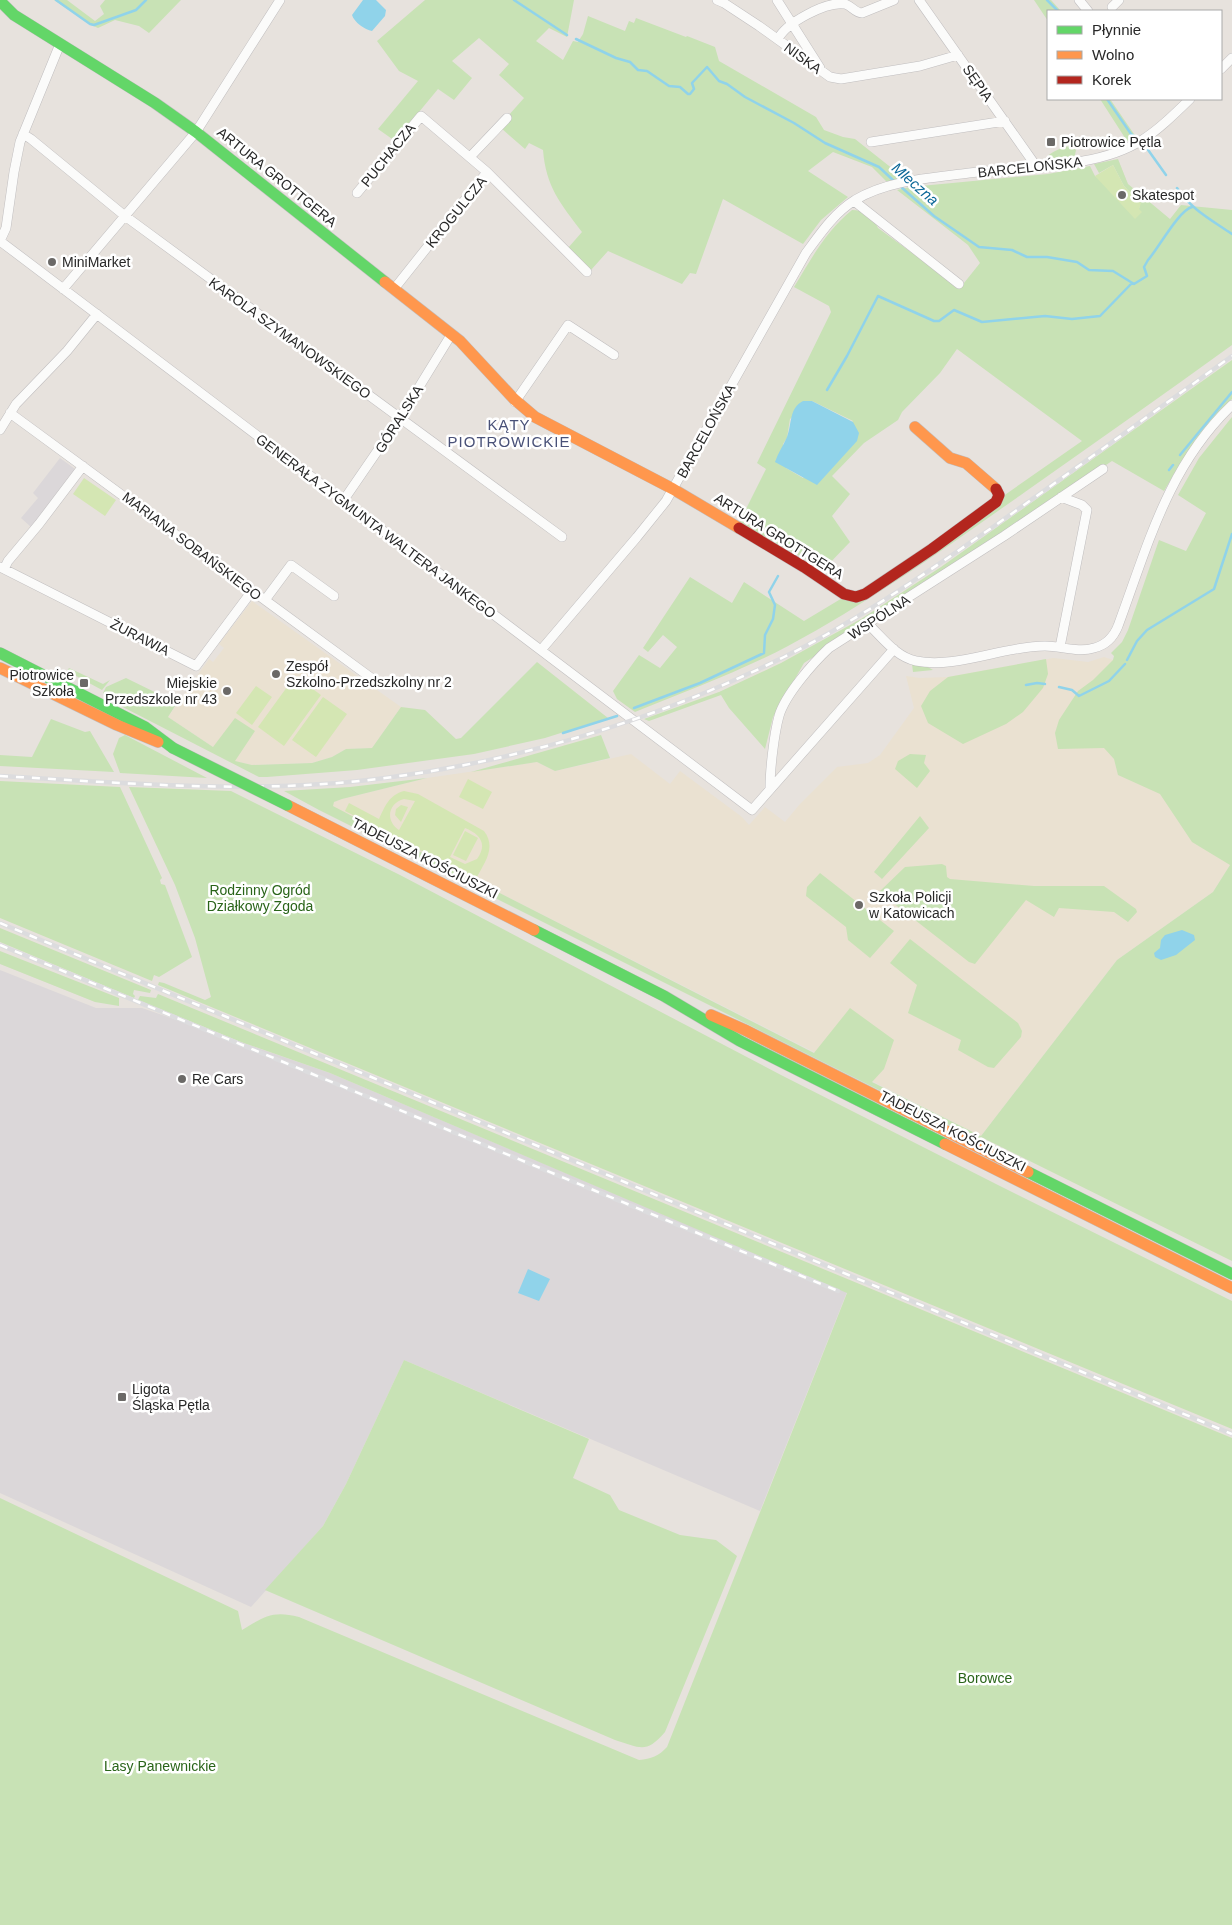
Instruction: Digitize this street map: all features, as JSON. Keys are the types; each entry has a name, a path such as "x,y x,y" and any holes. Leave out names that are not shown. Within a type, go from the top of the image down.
{"main road":[{"name":"ARTURA GROTTGERA","path":"0,1 14,14 196,132 460,341 478,358 515,402 535,418 673,489 804,567 844,594 856,597 865,594 932,549 996,502 999,495 997,490 966,463 950,458 915,427"},
{"name":"TADEUSZA KOŚCIUSZKI","path":"0,653 145,727 173,748"},
{"name":"TADEUSZA KOŚCIUSZKI","path":"0,668 133,732 173,748 664,996 740,1041 1232,1288"},
{"name":"TADEUSZA KOŚCIUSZKI","path":"664,996 745,1030 1232,1274"}],"street":[{"path":"63,289 196,132 280,0"},
{"name":"NISKA","path":"718,0 724,2 778,39 830,77 841,79 920,66 958,55"},
{"path":"777,0 822,72"},
{"path":"778,39 792,25 827,5 845,4 858,13 862,13 894,0"},
{"name":"SĘPIA","path":"918,0 1036,166"},
{"path":"1079,0 1087,10"},
{"path":"1112,7 1119,0"},
{"path":"0,241 6,228 16,157 23,134 60,44"},
{"path":"1232,58 1223,67 1232,73"},
{"name":"BARCELOŃSKA","path":"541,650 642,531 673,489 806,253 829,222 854,201 890,186 908,181 1108,156 1127,149 1157,130 1189,100"},
{"name":"PUCHACZA","path":"357,193 421,116 487,172"},
{"path":"470,157 507,118"},
{"path":"871,142 1005,121"},
{"name":"KAROLA SZYMANOWSKIEGO","path":"23,134 125,216 562,537"},
{"name":"KROGULCZA","path":"394,289 487,172 586,272"},
{"path":"854,201 959,284"},
{"name":"GENERAŁA ZYGMUNTA WALTERA JANKEGO","path":"0,241 752,810 770,788"},
{"path":"0,430 22,397 67,351 97,314"},
{"path":"515,402 568,326 614,355"},
{"name":"GÓRALSKA","path":"344,501 400,418 451,335"},
{"path":"868,624 894,649 915,661 934,662 1034,646 1083,650 1100,646 1116,630 1159,513 1177,475 1202,438 1232,405"},
{"name":"MARIANA SOBAŃSKIEGO","path":"10,413 374,680"},
{"path":"2,568 39,524 83,466"},
{"name":"WSPÓLNA","path":"770,788 770,774 779,715 799,682 829,648 1103,469"},
{"path":"1060,497 1082,505 1088,510 1060,647"},
{"path":"264,600 292,565 334,596"},
{"name":"ŻURAWIA","path":"2,568 196,666 252,591"},
{"path":"770,788 894,649"}],"shaded area":[{"path":"60,458 75,469 31,527 21,518 38,498 33,493"},
{"name":"Zespół Szkolno-Przedszkolny nr 2","path":"252,601 401,707 372,748 346,749 332,757 312,763 252,765 234,761 168,717 209,659 213,662 224,648 219,644"},
{"name":"Szkoła Policji w Katowicach","path":"1104,657 1180,681 1232,862 1213,892 1117,960 981,1136 470,878 333,807 332,804 342,799 427,778 537,762 555,771 631,754 670,784 680,771 742,817 749,825 765,807 785,822 837,767 868,763 880,755 914,708 906,676 920,678 948,677 1053,658 1088,662"},
{"path":"0,970 96,1008 142,1008 330,1073 847,1292 760,1511 404,1360 346,1484 323,1526 251,1607 0,1493"}],"green space":[{"path":"54,0 67,0 95,21 104,14 100,6 105,0 181,0 149,33 139,26 115,20 98,28"},
{"path":"425,0 574,0 567,37 549,28 536,41 563,60 573,41 578,42 583,34 588,16 625,31 629,21 634,23 636,18 687,36 715,47 719,61 816,117 824,130 855,139 903,177 887,182 872,167 833,152 808,171 848,197 821,220 803,244 723,199 696,274 690,273 682,284 608,251 591,270 568,248 582,232 555,194 547,174 543,150 529,143 525,149 501,128 507,117 524,98 499,75 509,64 479,38 452,61 472,78 454,100 438,89 395,141 378,129 418,81 399,71 377,41"},
{"path":"1034,0 1051,0 1060,10 1047,10 1047,20"},
{"path":"1101,100 1111,100 1137,136 1127,141"},
{"path":"1071,146 1076,150 1073,158 1048,159 1047,157 1055,151"},
{"path":"1118,159 1128,184 1170,219 1181,205 1232,210 1232,345 938,553 880,592 819,629 751,664 635,712 617,699 613,691 639,655 660,668 677,647 663,635 648,652 643,648 690,577 732,603 744,582 804,621 844,597 853,601 1082,441 957,349 940,373 902,412 898,420 864,443 832,476 850,494 832,516 850,542 824,569 739,523 766,469 757,463 831,312 829,306 794,287 820,246 842,218 852,210 868,215 878,228 960,288 980,263 968,245 897,190 910,187 1048,174 1090,166 1095,176 1139,209 1140,203 1124,186 1113,165 1099,173 1094,164","holes":["812,401 853,421 803,478 786,468 783,444 787,438 790,419"]},
{"name":"Skatespot","path":"1113,165 1124,186 1141,203 1139,209 1142,212 1135,219 1095,176"},
{"path":"1232,360 1232,399 1212,420 1195,443 1164,491 1112,461 804,663 773,717 765,749 729,708 721,695 649,721 644,719 719,692 781,663 861,619 941,567"},
{"path":"1232,417 1232,1261 981,1137 979,1140 284,791 350,787 427,778 342,799 334,802 333,806 814,1053 850,1008 894,1040 884,1069 872,1082 981,1136 1117,960 1213,892 1230,865 1192,842 1160,794 1118,775 1114,759 1104,748 1058,749 1055,733 1059,720 1078,691 1093,680 1113,660 1114,656 1111,653 1122,642 1128,630 1159,540 1186,551 1206,513 1178,495 1199,458"},
{"path":"84,478 116,500 105,516 73,494"},
{"path":"1046,659 1048,674 1043,688 1023,712 1006,724 963,744 928,723 921,706 930,691 948,677"},
{"path":"537,662 608,718 545,738 474,754 357,770 267,777 259,777 115,703 103,693 106,687 126,678 177,703 168,717 213,747 235,718 255,731 235,761 252,765 312,763 332,757 346,749 372,748 401,707 425,710 456,739 461,738"},
{"path":"912,664 926,666 933,670 913,672"},
{"path":"69,668 103,684 110,680 102,690 67,671"},
{"path":"295,676 321,695 284,746 258,727"},
{"path":"256,686 272,697 252,725 236,713"},
{"path":"323,697 347,714 316,757 292,740"},
{"path":"51,719 85,732 90,731 114,772 0,766 0,755 32,757"},
{"path":"125,735 207,778 120,773 113,754 119,738"},
{"path":"601,735 610,758 555,771 537,762 471,772"},
{"path":"910,754 926,755 924,763 930,771 917,788 895,769 898,761"},
{"path":"468,779 492,792 483,809 459,797"},
{"name":"Rodzinny Ogród Działkowy Zgoda","path":"0,781 120,787 162,878 160,880 161,884 165,885 192,957 159,977 154,975 152,981 0,918"},
{"path":"129,787 231,791 400,875 781,1075 1232,1301 1232,1429 158,985 159,982 164,983 205,1000 211,997 195,938 175,885"},
{"path":"404,791 418,794 484,831 489,843 488,855 476,879 345,811 349,803 379,819 388,802","holes":["404,799 415,801 399,830 392,822 390,813 394,804","465,828 475,833 482,844 482,849 477,859 465,864 450,857"]},
{"path":"401,805 408,807 401,822 395,815 396,809"},
{"path":"920,816 929,828 882,879 874,872"},
{"path":"465,831 478,838 466,861 453,855"},
{"path":"942,864 946,866 947,877 950,879 1034,886 1104,886 1136,909 1137,912 1128,922 1114,912 1059,908 1054,917 1026,900 975,964 969,962 879,892 905,867"},
{"path":"820,873 894,931 870,958 848,940 846,927 806,896 807,887"},
{"path":"0,928 151,990 150,993 134,990 134,998 0,942"},
{"path":"910,939 1018,1023 1022,1031 1021,1037 994,1068 988,1067 958,1050 961,1040 908,1013 917,985 890,963"},
{"path":"0,951 119,998 119,1006 95,1002 0,964"},
{"path":"158,994 1232,1438 1232,1925 0,1925 0,1498 238,1611 242,1630 269,1616 282,1614 299,1617 639,1760 647,1759 658,1755 667,1747 847,1293 330,1073 241,1042 138,1000 140,996 156,998"},
{"path":"404,1360 589,1439 573,1478 610,1495 619,1510 680,1535 716,1540 737,1556 665,1732 653,1744 637,1747 615,1740 265,1590 323,1526 346,1484"}],"water":[{"path":"363,0 376,0 386,10 385,16 372,31 360,25 352,15"},
{"path":"803,401 812,401 853,422 859,433 857,441 817,485 775,462 787,437 793,412 798,404"},
{"path":"1182,930 1194,935 1195,940 1176,955 1161,960 1155,957 1154,953 1160,948 1161,940 1165,935"},
{"path":"528,1269 550,1279 539,1301 518,1293"}],"waterway":[{"name":"Mleczna","path":"56,0 94,25 136,10 146,0"},
{"name":"Mleczna","path":"514,0 567,35"},
{"path":"1047,0 1057,10"},
{"name":"Mleczna","path":"576,39 616,58 630,62 638,70 647,71 669,86 680,87 688,94 694,89 692,83 707,67 719,81 727,84 745,97 794,123 825,143 879,167 894,181"},
{"path":"1108,100 1131,134 1136,137"},
{"path":"1146,147 1166,175"},
{"name":"Mleczna","path":"900,186 934,216 979,247 1012,250 1027,257 1047,257 1077,262 1089,270 1113,271 1134,284 1147,276 1144,267 1148,260 1175,222 1192,207"},
{"name":"Mleczna","path":"1177,188 1195,208 1232,234"},
{"path":"827,390 878,296 934,321 939,321 954,310 982,322 1045,316 1072,319 1100,316 1132,283"},
{"path":"1180,455 1232,392"},
{"path":"1169,470 1173,465"},
{"path":"1127,660 1137,641 1147,630 1214,589 1232,534"},
{"path":"634,708 700,683 764,653 765,635 773,619 775,605 769,592 778,576"},
{"path":"1059,687 1072,690 1079,696 1109,681 1125,664"},
{"path":"1026,685 1045,684"},
{"path":"563,733 617,716"}],"railway":[{"path":"0,776 192,786 241,787 337,783 385,778 488,760 539,748 639,718 688,700 784,657 864,613 990,529 1232,356"},
{"path":"0,923 1232,1434"},
{"path":"0,945 838,1291"}],"traffic: fast":[{"path":"0,1 14,15 155,103 196,132 385,282"},
{"path":"0,653 145,727 173,748"},
{"path":"173,748 287,805"},
{"path":"534,930 664,996 740,1041 945,1144"},
{"path":"1028,1172 1232,1274"}],"traffic: slow":[{"path":"385,282 460,341 514,399 535,417 673,489 739,528"},
{"path":"915,427 950,458 966,463 996,489"},
{"path":"0,668 117,725 158,742"},
{"path":"287,805 534,930"},
{"path":"711,1015 745,1030 1028,1172"},
{"path":"945,1144 1232,1288"}],"traffic: jam":[{"path":"739,528 804,567 844,594 856,597 865,594 932,549 996,502 999,495 996,489"}],"place":[{"name":"Piotrowice Pętla","path":"1051,142"},
{"name":"Skatespot","path":"1122,195"},
{"name":"MiniMarket","path":"52,262"},
{"name":"Zespół Szkolno-Przedszkolny nr 2","path":"276,674"},
{"name":"Piotrowice Szkoła","path":"84,683"},
{"name":"Miejskie Przedszkole nr 43","path":"227,691"},
{"name":"Szkoła Policji w Katowicach","path":"859,905"},
{"name":"Re Cars","path":"182,1079"},
{"name":"Ligota Śląska Pętla","path":"122,1397"}],"district":[{"name":"KĄTY PIOTROWICKIE","path":"509,434"}],"park label":[{"name":"Borowce","path":"985,1678"},
{"name":"Lasy Panewnickie","path":"160,1766"}]}
